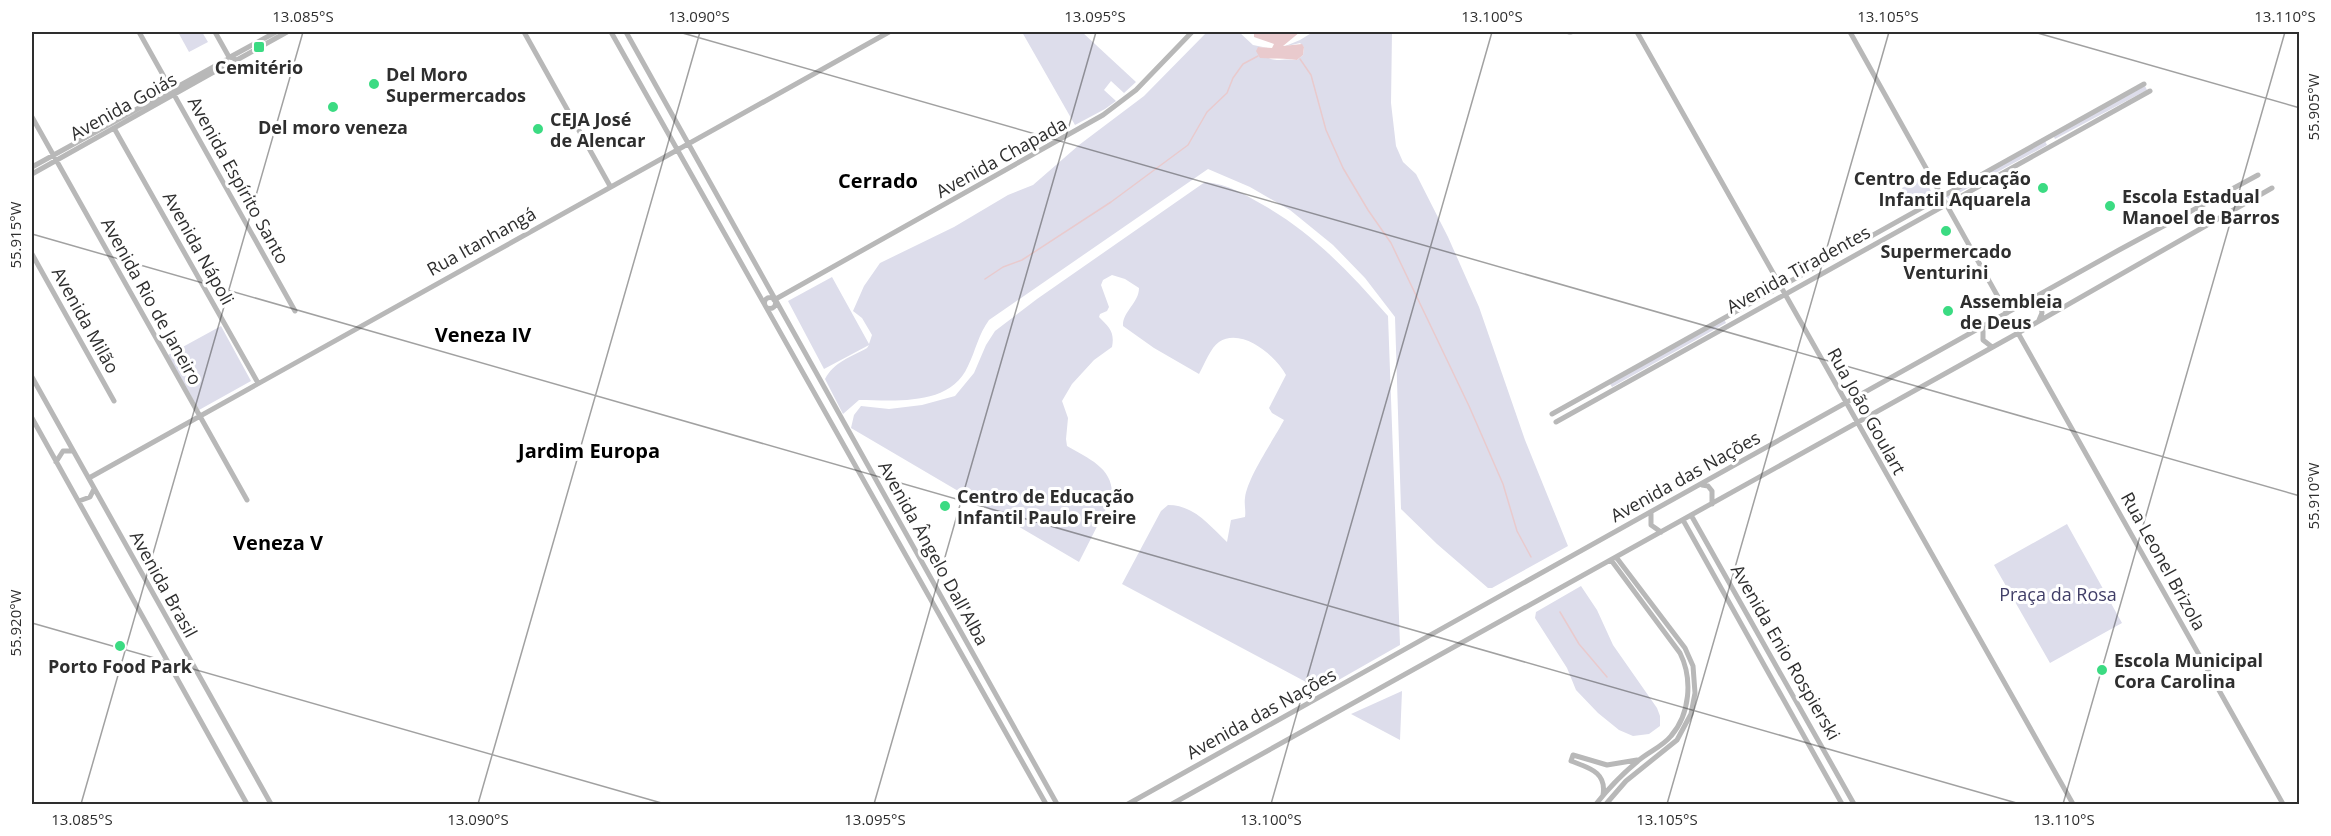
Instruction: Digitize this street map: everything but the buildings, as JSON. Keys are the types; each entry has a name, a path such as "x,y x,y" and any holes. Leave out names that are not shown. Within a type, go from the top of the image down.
{"street":[{"name":"Avenida Espírito Santo","path":"140,32 295,311"},
{"path":"215,32 230,60"},
{"name":"Avenida Goiás","path":"32,174 55,158 276,32"},
{"name":"Avenida Goiás","path":"230,60 287,32"},
{"path":"524,32 610,186"},
{"path":"612,32 678,150"},
{"path":"626,32 688,143"},
{"name":"Rua Itanhangá","path":"89,478 889,32"},
{"name":"Avenida Chapada","path":"765,305 772,308 774,300 1052,146 1103,115 1136,90 1191,32"},
{"name":"Rua João Goulart","path":"1637,32 1845,404 2073,804"},
{"path":"1850,32 2007,314"},
{"name":"Avenida Tiradentes","path":"1552,414 2145,84"},
{"name":"Avenida Tiradentes","path":"1556,422 2150,91"},
{"name":"Avenida Goiás","path":"32,167 114,128 173,92"},
{"name":"Avenida Rio de Janeiro","path":"32,117 247,500"},
{"name":"Avenida Nápoli","path":"114,128 258,384"},
{"name":"Avenida Ângelo Dall'Alba","path":"688,143 1057,804"},
{"name":"Avenida Ângelo Dall'Alba","path":"678,150 1046,804"},
{"name":"Avenida das Nações","path":"1128,804 2258,175"},
{"name":"Avenida das Nações","path":"1172,804 2019,333 2272,188"},
{"name":"Avenida Milão","path":"32,254 114,401"},
{"path":"2031,300 2041,307 2042,313 2039,320"},
{"path":"1983,327 1983,340 1992,347"},
{"name":"Rua Leonel Brizola","path":"2019,333 2283,804"},
{"name":"Avenida Brasil","path":"32,377 271,804"},
{"name":"Avenida Brasil","path":"32,418 247,804"},
{"path":"56,462 63,451 73,451"},
{"path":"1701,485 1710,488 1712,504"},
{"path":"79,501 90,497 94,489"},
{"path":"1651,512 1652,525 1661,532"},
{"name":"Avenida Enio Rospierski","path":"1691,515 1854,804"},
{"name":"Avenida Enio Rospierski","path":"1683,520 1842,804"},
{"path":"1596,804 1639,760 1670,737 1678,726 1688,697 1687,669 1674,644 1613,558"},
{"path":"1606,804 1626,781 1677,740 1691,714 1695,693 1693,666 1684,648 1613,558"},
{"path":"1603,796 1603,780 1596,771 1572,758 1607,765 1639,760"}],"green space":[{"path":"178,32 202,32 208,42 189,52"},
{"path":"1022,32 1082,32 1136,82 1124,93 1111,81 1104,90 1116,101 1075,125"},
{"path":"1207,32 1239,32 1253,45 1268,48 1258,47 1271,59 1297,60 1303,55 1304,47 1300,43 1283,47 1313,32 1392,32 1391,103 1396,146 1403,162 1416,174 1448,237 1479,307 1525,440 1568,546 1492,588 1488,588 1401,509 1395,317 1365,278 1333,245 1290,210 1250,187 1208,169 989,320 968,366 960,379 948,389 935,395 905,400 859,400 843,414 825,379 838,364 869,345 824,369 788,301 832,277 869,344 872,335 862,318 853,311 864,286 880,263 954,227 1008,195 1033,185 1079,145 1144,96"},
{"path":"2145,86 2147,90 2055,139 2053,135"},
{"path":"2045,141 2047,145 1948,199 1946,196"},
{"path":"1923,176 1932,193 1911,204 1902,188"},
{"path":"1205,182 1221,185 1244,194 1300,229 1346,270 1388,316 1400,645 1321,690 1122,584 1161,511 1168,505 1186,508 1193,512 1227,542 1231,520 1245,517 1245,498 1251,480 1284,420 1272,413 1269,408 1286,375 1275,360 1257,346 1238,338 1228,338 1219,342 1210,352 1199,374 1154,348 1123,326 1125,316 1139,288 1125,279 1112,275 1103,280 1101,285 1109,307 1099,317 1110,330 1113,337 1112,347 1094,360 1072,384 1062,401 1068,418 1067,446 1098,466 1109,479 1112,487 1112,497 1079,562 851,428 854,415 861,406 889,409 922,405 955,396 974,373 995,331"},
{"path":"1724,319 1726,323 1612,387 1610,384"},
{"path":"221,326 251,381 199,410 168,355"},
{"name":"Praça da Rosa","path":"2067,524 2122,623 2050,663 1994,565"},
{"path":"1581,586 1597,610 1613,645 1657,708 1660,726 1649,734 1633,736 1619,730 1598,713 1576,690 1567,668 1535,618 1536,612"},
{"path":"1402,691 1400,740 1351,714"}],"shaded area":[{"path":"1254,32 1300,32 1283,46 1302,44 1303,55 1297,60 1260,58 1256,51 1258,47 1272,48 1274,44 1254,37"}],"waterway":[{"path":"985,279 1003,267 1022,260 1111,202 1188,145 1207,112 1227,93 1233,78 1243,64 1258,56"},
{"path":"1300,59 1311,75 1326,130 1343,168 1391,243 1469,406 1503,484 1517,531 1531,557"},
{"path":"1560,612 1579,644 1607,677"}],"place":[{"name":"Cemitério","path":"259,47"},
{"name":"Del Moro Supermercados","path":"374,84"},
{"name":"Del moro veneza","path":"333,107"},
{"name":"CEJA José de Alencar","path":"538,129"},
{"name":"Centro de Educação Infantil Aquarela","path":"2043,188"},
{"name":"Escola Estadual Manoel de Barros","path":"2110,206"},
{"name":"Supermercado Venturini","path":"1946,231"},
{"name":"Assembleia de Deus","path":"1948,311"},
{"name":"Centro de Educação Infantil Paulo Freire","path":"945,506"},
{"name":"Porto Food Park","path":"120,646"},
{"name":"Escola Municipal Cora Carolina","path":"2102,670"}],"district":[{"name":"Cerrado","path":"878,180"},
{"name":"Veneza IV","path":"483,334"},
{"name":"Jardim Europa","path":"589,450"},
{"name":"Veneza V","path":"278,542"}]}
